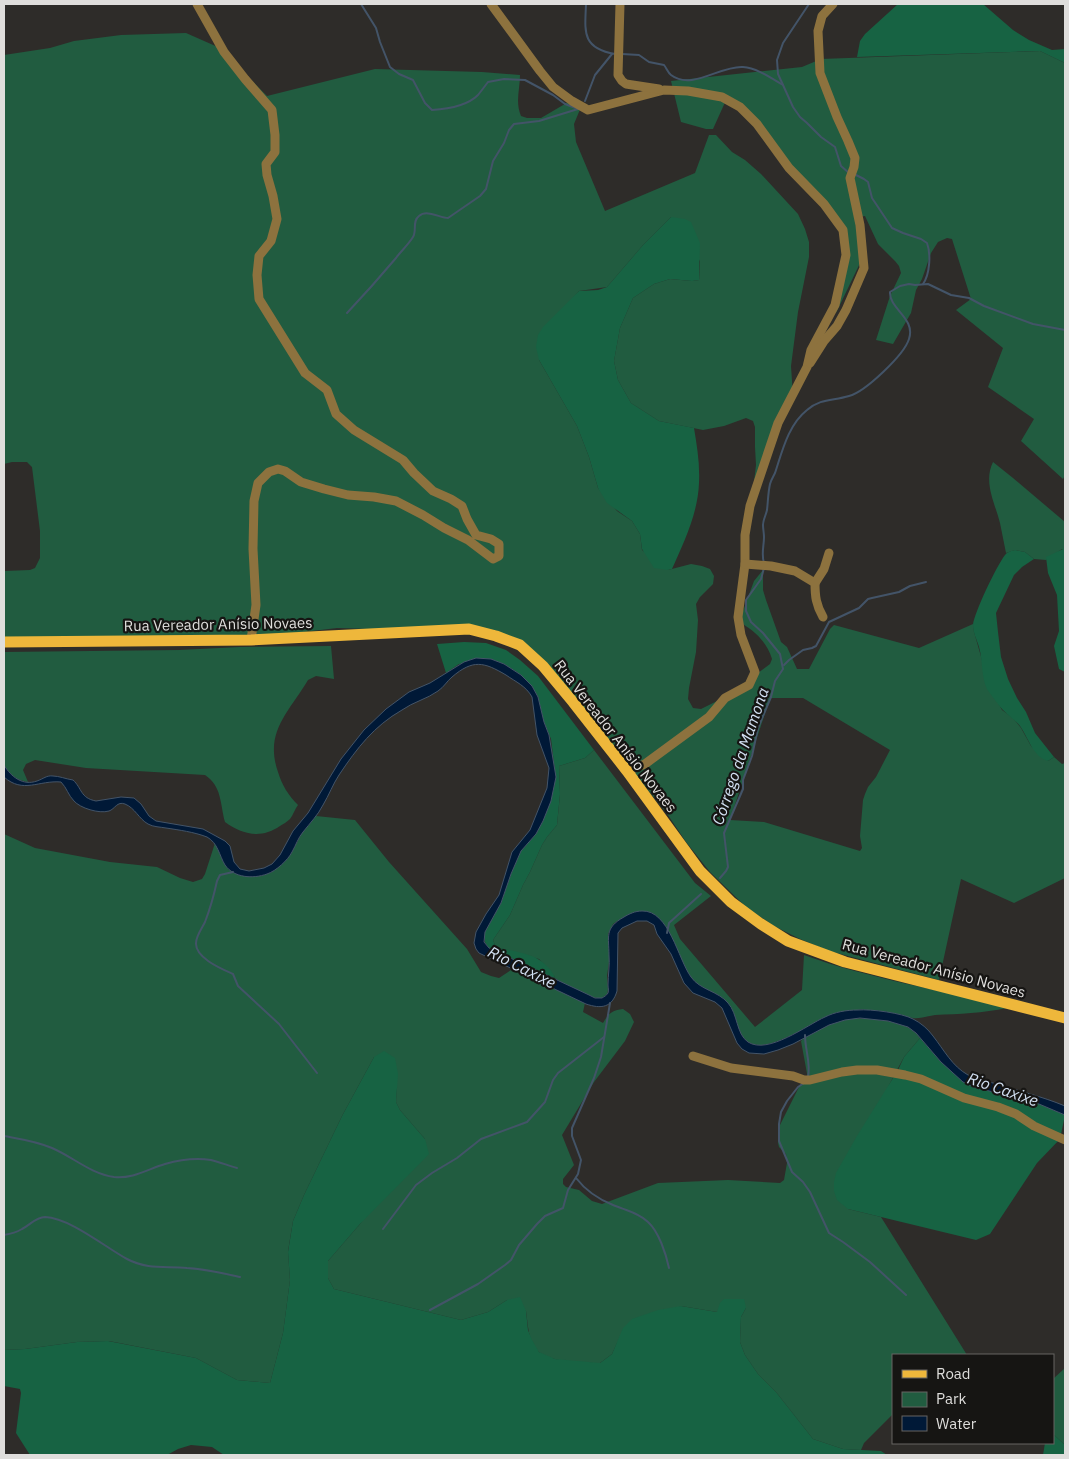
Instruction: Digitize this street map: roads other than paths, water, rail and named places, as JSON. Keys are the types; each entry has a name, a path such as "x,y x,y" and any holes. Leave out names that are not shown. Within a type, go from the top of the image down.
{"main road":[{"name":"Rua Vereador Anísio Novaes","path":"4,642 251,640 470,630 496,636 520,645 543,666 627,771 700,871 731,902 761,924 788,941 845,962 1065,1018"}],"street":[{"path":"197,4 224,52 272,110 275,152 266,164 267,175 274,196 277,219 271,241 259,256 256,275 259,299 305,373 327,390 336,414 354,430 403,460 433,491 462,506 476,535 491,539 499,544 499,556 493,559 468,540 396,502 374,497 348,495 324,489 301,482 285,471 278,469 269,472 258,483 254,500 253,549 256,606 251,640"},
{"path":"490,4 553,87 572,102 588,110 664,90"},
{"path":"620,4 618,75 622,81 626,84 664,90 688,90 722,97 740,107 757,124 789,168 824,204 843,230 846,255 835,305 811,350 807,367"},
{"path":"627,771 645,764 709,717 725,698 749,685 755,672 741,635 738,616 745,564 745,535 750,506 778,423 807,367 824,341 837,326 846,310 864,268 860,225 852,192 852,174 855,158 820,74 818,31 822,16 834,4"},
{"path":"823,617 817,608 815,583 824,569 829,553"},
{"path":"745,564 771,566 794,571 815,583"},
{"path":"693,1056 731,1068 793,1076 804,1080 857,1070 877,1070 905,1075 921,1079 964,1098 1016,1114 1034,1126 1065,1140"}],"water":[{"name":"Rio Caxixe","path":"476,658 491,659 504,664 521,675 532,686 538,697 549,735 556,777 551,801 543,821 536,834 521,851 501,903 485,932 484,942 489,948 595,998 602,998 608,993 608,938 610,929 618,921 632,913 642,911 651,913 659,918 666,927 691,977 699,985 728,1003 734,1013 741,1034 748,1042 756,1045 766,1045 776,1042 825,1017 841,1012 871,1010 902,1015 922,1024 953,1062 968,1075 1065,1106 1065,1115 1039,1104 974,1087 963,1082 941,1062 916,1033 908,1027 888,1021 860,1018 845,1020 829,1025 778,1050 764,1054 749,1053 737,1043 722,1008 715,1002 693,993 684,983 671,954 657,934 654,925 647,921 637,921 622,928 618,933 617,991 609,1004 601,1007 586,1004 479,953 474,943 476,932 499,895 512,852 530,830 547,788 549,768 537,735 532,697 517,682 485,665 473,665 459,671 438,691 406,707 375,730 359,747 339,775 321,809 301,834 288,858 274,870 262,876 250,877 233,873 225,865 216,846 207,837 186,831 150,825 125,804 118,804 105,812 95,811 77,804 61,782 25,786 11,782 4,777 4,765 14,777 22,781 32,782 51,776 73,780 84,795 91,800 121,797 134,798 141,804 149,816 156,821 203,829 225,841 230,846 234,862 240,869 249,871 264,868 272,864 280,855 293,831 308,813 341,759 364,730 386,709 409,692 430,683 464,662"}],"waterway":[{"path":"361,4 376,28 390,67 399,74 413,80 425,103 432,110 451,108 468,102 474,99 488,82 504,79 525,80 553,95 565,104 578,109"},
{"name":"Córrego da Mamona","path":"586,4 585,22 587,37 596,47 615,54"},
{"name":"Córrego da Mamona","path":"809,4 783,43 777,60 778,74 793,107 800,117 821,137 835,147 841,166 849,173"},
{"path":"585,101 595,75 612,54"},
{"name":"Córrego da Mamona","path":"622,54 639,55 649,62 664,65 670,74 679,79 697,79 734,67 743,67 759,71 783,85"},
{"path":"347,313 411,240 419,216 426,213 448,218 480,196 486,189 493,161 514,124 539,121 578,109"},
{"name":"Córrego da Mamona","path":"854,174 868,182 872,198 892,228 927,243 929,264 923,284"},
{"name":"Córrego da Mamona","path":"764,563 763,523 767,510 770,484 786,439 795,423 800,416 817,403 849,396 864,388 883,372 906,346 909,339 909,325 894,304 890,292 900,286 909,284 928,284 951,295 969,298 984,306 1033,324 1065,330"},
{"name":"Córrego da Mamona","path":"720,878 728,867 724,833 743,789 743,780 752,756 758,728 771,697 775,681 783,669 780,654 763,633 751,622 746,611 746,600 761,579 764,568"},
{"path":"784,665 803,650 816,646 829,622 859,608 868,599 899,592 910,586 926,582"},
{"path":"233,872 220,875 217,881 207,917 197,938 197,948 204,958 233,974 238,986 279,1024 317,1073"},
{"name":"Córrego da Mamona","path":"667,933 669,923 701,894"},
{"path":"430,1310 478,1284 505,1265 511,1260 519,1245 545,1216 563,1208 568,1190 578,1174 581,1160 572,1136 572,1128 601,1057 610,1003"},
{"path":"805,1035 809,1067 808,1077"},
{"path":"383,1229 416,1185 432,1173 457,1158 481,1139 527,1122 545,1102 553,1080 558,1073 604,1037"},
{"path":"804,1083 798,1087 787,1101 781,1112 779,1124 779,1141 792,1172 810,1192 829,1233 870,1262 906,1295"},
{"path":"4,1136 28,1140 46,1146 82,1165 114,1177 128,1177 176,1161 200,1159 211,1160 237,1168"},
{"path":"576,1178 588,1191 597,1197 636,1214 648,1222 659,1237 669,1268"},
{"path":"4,1235 20,1230 39,1218 45,1217 65,1222 118,1254 142,1265 200,1269 240,1277"}]}
